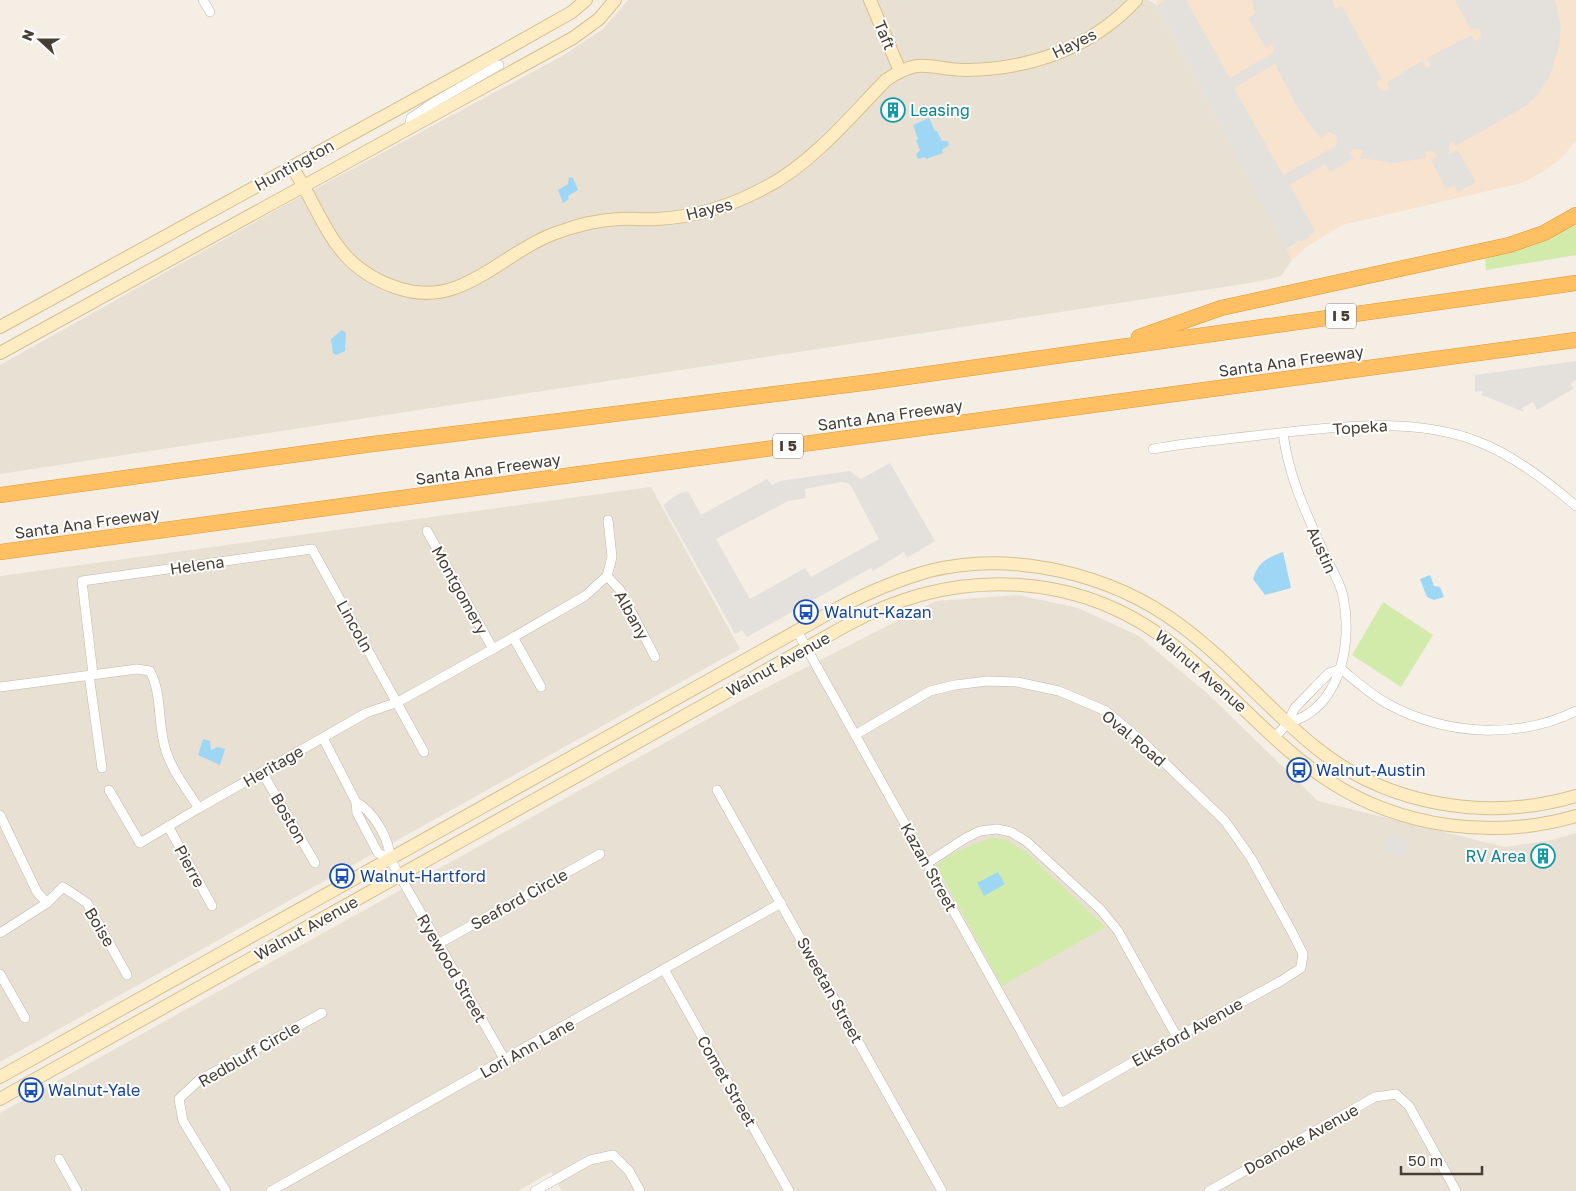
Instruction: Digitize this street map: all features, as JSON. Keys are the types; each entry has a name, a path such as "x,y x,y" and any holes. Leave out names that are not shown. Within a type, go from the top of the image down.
{"highway":[{"path":"1107,348 1221,308 1509,245 1544,233 1576,215"},
{"name":"I 5","path":"0,494 373,444 871,382 1576,283"},
{"name":"Santa Ana Freeway","path":"0,552 1576,340"}],"main road":[{"name":"Huntington","path":"0,353 409,128 499,66 586,0"},
{"name":"Huntington","path":"0,327 292,166 499,66 587,30 615,0"},
{"name":"Taft","path":"870,0 900,71"},
{"name":"Hayes","path":"292,166 305,186 337,247 358,268 379,281 404,290 431,293 444,291 470,283 533,243 573,227 618,219 657,219 686,215 736,203 771,185 800,164 886,80 900,71 928,64 967,70 1026,63 1050,56 1077,46 1099,32 1136,0"},
{"name":"Walnut Avenue","path":"0,1076 796,631 859,597 889,584 931,571 974,565 1022,566 1066,573 1100,582 1144,602 1198,639 1315,747 1351,771 1383,787 1421,800 1457,807 1502,808 1550,803 1576,796"},
{"name":"Walnut Avenue","path":"0,1099 806,648 890,604 931,591 967,585 1014,584 1053,589 1087,598 1133,618 1182,651 1275,737 1329,781 1369,802 1414,818 1446,825 1494,828 1529,826 1576,816"},
{"path":"1133,618 1144,602"}],"street":[{"path":"203,0 210,12"},
{"name":"Topeka","path":"1153,449 1283,433 1388,424 1455,435 1480,442 1543,477 1576,506"},
{"name":"Austin","path":"1283,433 1291,476 1343,595 1346,628 1342,669 1336,684 1302,719 1288,723"},
{"path":"607,576 612,558 608,520"},
{"name":"Montgomery","path":"427,531 493,649"},
{"name":"Helena","path":"91,675 82,581 312,550"},
{"name":"Lincoln","path":"312,550 398,702 424,752"},
{"name":"Heritage","path":"109,790 140,843 322,738 366,714 398,702 493,649 585,596 607,576"},
{"name":"Albany","path":"607,576 620,590 655,657"},
{"name":"Kazan Street","path":"796,631 1061,1103"},
{"path":"513,637 541,687"},
{"path":"0,687 137,669 150,671 157,684 165,750 178,776 199,808"},
{"path":"1342,669 1387,703 1413,715 1457,727 1488,731 1531,728 1576,711"},
{"name":"Austin","path":"1275,737 1288,723 1294,709 1316,686 1329,673 1342,669"},
{"path":"91,675 102,768"},
{"name":"Oval Road","path":"855,735 930,692 955,684 987,681 1017,682 1059,691 1106,712 1144,743 1225,821 1251,858 1303,954"},
{"name":"Ryewood Street","path":"322,738 356,802 368,808 390,847 390,859 399,876 505,1060"},
{"name":"Boston","path":"262,772 315,863"},
{"name":"Sweetan Street","path":"717,790 942,1191"},
{"path":"0,816 37,892 47,903 0,933"},
{"name":"Pierre","path":"168,826 212,906"},
{"path":"926,864 964,839 980,831 997,830 1011,832 1026,841 1101,910 1118,931 1177,1037"},
{"name":"Seaford Circle","path":"438,944 600,854"},
{"name":"Boise","path":"47,903 64,887 86,903 127,975"},
{"name":"Lori Ann Lane","path":"271,1191 665,971 781,903"},
{"name":"Elksford Avenue","path":"1061,1103 1281,981 1301,968 1303,954"},
{"name":"Comet Street","path":"665,971 789,1191"},
{"path":"0,974 25,1018"},
{"name":"Redbluff Circle","path":"226,1191 183,1121 179,1099 198,1082 322,1013"},
{"name":"Doanoke Avenue","path":"1209,1191 1376,1097 1396,1094 1409,1106 1456,1191"},
{"path":"535,1191 590,1160 613,1155 629,1170 640,1191"},
{"path":"59,1159 77,1191"}],"shaded area":[{"path":"628,0 1148,0 1157,5 1292,260 1281,276 1256,282 0,474 0,365 289,203 564,55 603,29"},
{"path":"1155,0 1576,0 1576,140 1565,154 1549,168 1522,183 1342,225 1305,248 1292,260"},
{"path":"1166,0 1186,0 1230,78 1274,52 1272,44 1266,48 1248,18 1255,14 1252,0 1332,0 1336,9 1342,6 1382,79 1376,82 1380,90 1384,91 1390,89 1387,82 1422,61 1426,68 1431,66 1427,58 1471,35 1474,41 1480,39 1479,28 1471,30 1455,0 1555,0 1561,27 1559,45 1550,76 1537,96 1524,107 1456,146 1452,141 1449,145 1449,154 1458,150 1476,182 1458,192 1454,185 1446,189 1431,160 1438,156 1432,151 1425,152 1426,158 1394,163 1360,158 1363,150 1354,149 1350,152 1354,158 1330,172 1325,164 1290,185 1315,231 1309,235 1309,238 1300,242 1299,240 1286,250 1157,5","holes":["1275,64 1298,108 1322,138 1328,131 1337,137 1336,146 1283,175 1234,88"]},
{"path":"1576,361 1576,380 1571,383 1573,389 1537,410 1533,402 1522,408 1524,412 1482,395 1482,391 1475,392 1475,375"},
{"path":"890,463 935,541 907,558 904,552 873,571 871,568 747,637 742,630 735,634 663,505 678,494 688,491 701,515 767,479 772,485 780,481 850,471 861,479","holes":["842,482 848,483 879,539 811,577 805,568 750,599 716,539 788,501 806,498 805,489"]},
{"path":"651,487 740,649 0,1062 0,576"},
{"path":"1018,595 1078,608 1139,636 1210,696 1318,801 1505,847 1552,840 1576,833 1576,1191 562,1191 551,1172 518,1191 0,1191 0,1113 740,701 936,601"},
{"path":"1389,834 1410,839 1405,857 1384,851"}],"green space":[{"path":"1576,225 1576,255 1486,270 1485,258 1534,245"},
{"path":"1383,602 1433,635 1401,687 1352,655"},
{"path":"992,837 1007,840 1025,851 1105,927 1002,986 936,865 957,851"}],"water":[{"path":"929,118 942,141 948,141 949,145 942,150 943,153 926,159 925,157 918,159 916,155 920,150 913,125"},
{"path":"569,177 573,178 578,190 568,196 569,199 563,203 558,190 568,184"},
{"path":"342,330 346,333 345,351 336,355 333,353 331,339"},
{"path":"1283,552 1291,588 1265,595 1253,579 1255,573 1264,561"},
{"path":"1430,575 1434,586 1440,587 1444,597 1434,600 1427,597 1420,579"},
{"path":"203,739 210,741 211,750 218,747 225,749 220,765 198,755"},
{"path":"998,872 1005,884 984,896 977,883"}],"place":[{"name":"Leasing","path":"893,110"},
{"name":"Walnut-Kazan","path":"806,612"},
{"name":"Walnut-Austin","path":"1299,770"},
{"name":"RV Area","path":"1543,856"},
{"name":"Walnut-Hartford","path":"342,876"},
{"name":"Walnut-Yale","path":"31,1090"}]}
